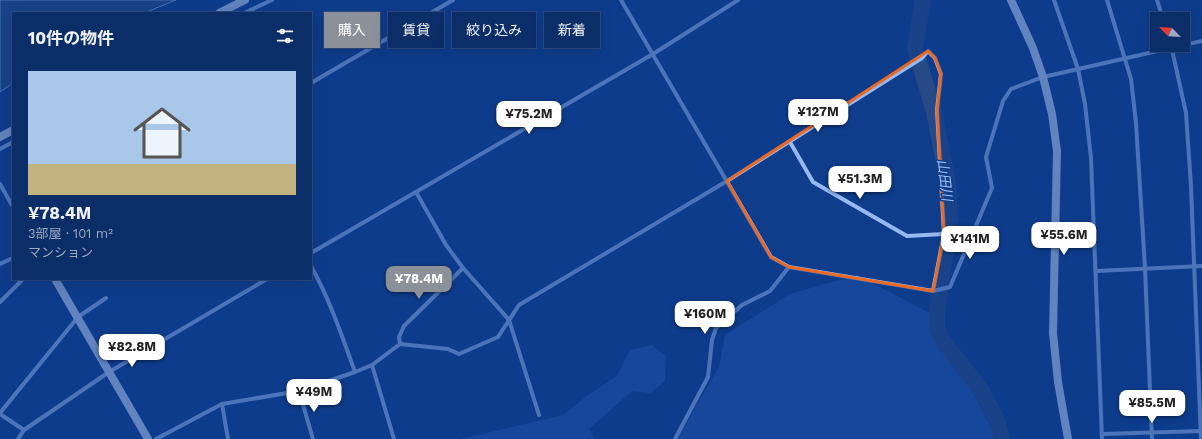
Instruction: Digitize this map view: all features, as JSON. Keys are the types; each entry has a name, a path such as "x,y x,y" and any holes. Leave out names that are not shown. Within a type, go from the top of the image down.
{"street":[{"path":"221,12 245,0"},
{"path":"246,12 272,0"},
{"path":"312,82 454,0"},
{"path":"621,0 771,256 789,268 933,291 950,287 992,188 986,157 1003,101 1011,89 1043,78 1150,52"},
{"path":"312,252 653,54 738,0"},
{"path":"1011,0 1033,48 1043,78 1052,114 1057,151 1053,333 1058,382 1068,439"},
{"path":"1054,0 1078,70 1085,104 1091,158 1103,437 1152,432 1202,431"},
{"path":"1106,0 1131,79 1136,123 1145,268 1152,439"},
{"path":"1157,0 1161,12"},
{"path":"1190,43 1202,41"},
{"path":"156,439 222,404 299,391 355,372 372,365 400,344 448,349 459,354 498,337 519,306 790,142 922,58 928,51 935,58 941,74 937,110 944,234 933,291"},
{"path":"1173,52 1186,113 1191,186 1202,431 1201,439"},
{"path":"0,137 12,131"},
{"path":"790,142 813,182 907,236 944,234"},
{"path":"0,149 12,143"},
{"path":"0,184 12,204"},
{"path":"416,192 446,245 463,268 509,320 539,415"},
{"path":"0,264 12,258"},
{"path":"1096,271 1202,266"},
{"path":"312,268 336,318 355,372"},
{"path":"400,344 399,338 404,326 463,268"},
{"path":"675,439 708,377 712,340 716,328 742,305 770,291 789,268"},
{"path":"0,302 22,280"},
{"path":"56,280 148,439"},
{"path":"18,439 24,430 109,372 266,280"},
{"path":"24,430 0,414 78,317 106,298"},
{"path":"372,365 394,439"},
{"path":"299,391 313,439"},
{"path":"222,404 228,439"}],"highlighted area":[{"path":"928,51 935,58 941,74 937,110 944,234 933,291 789,267 771,257 727,181"}],"shaded area":[{"path":"0,0 176,0 146,12 12,12 12,84 0,92"},
{"path":"857,275 933,315 997,439 677,439 719,367 725,335 790,294"},
{"path":"652,345 666,356 665,381 650,393 632,391 589,429 595,439 461,439 563,415 587,396 617,376 630,350"}],"waterway":[{"name":"山田川","path":"923,0 915,48 934,112 948,183 950,225 937,310 937,329 943,341 982,391 997,420 1002,439"}]}
